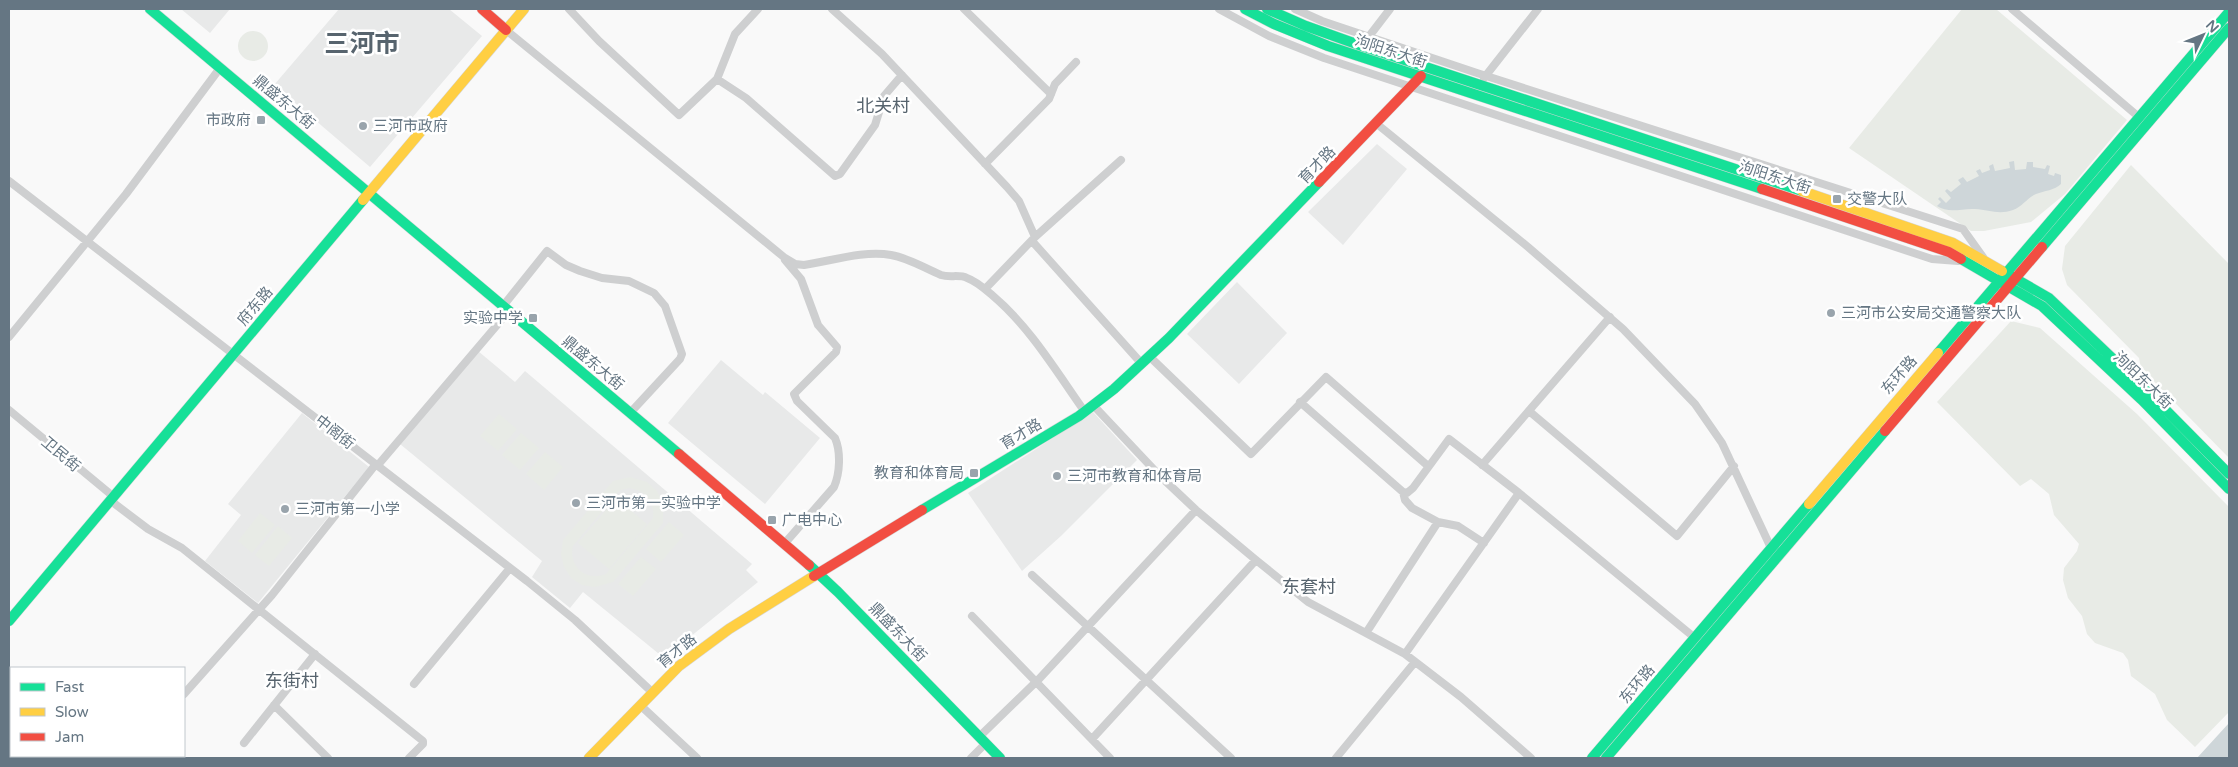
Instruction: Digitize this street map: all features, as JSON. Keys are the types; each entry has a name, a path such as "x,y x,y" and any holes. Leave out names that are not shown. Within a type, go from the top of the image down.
{"main road":[{"name":"鼎盛东大街","path":"150,9 818,573 1000,758"},
{"path":"482,9 506,30"},
{"name":"府东路","path":"9,621 524,9"},
{"name":"泃阳东大街","path":"1245,9 1274,24 1319,42 1938,247 2049,298 2149,393 2229,474"},
{"name":"泃阳东大街","path":"1267,9 1306,26 1362,46 1483,80 1954,243 1986,260 2042,306 2175,432 2229,489"},
{"name":"东环路","path":"1606,758 2008,279 2229,12"},
{"name":"东环路","path":"1592,758 1771,548 2229,28"},
{"name":"育才路","path":"589,758 679,666 729,629 1089,408 1146,361 1377,124 1421,76"}],"street":[{"path":"569,9 599,41 679,115 716,80 735,34 758,9"},
{"path":"832,9 882,54 1019,201 1033,239 1146,361 1251,454 1326,377 1428,466"},
{"path":"964,9 1051,94"},
{"path":"1219,9 1297,48 1412,87 1932,259 1966,261"},
{"path":"1295,9 1322,21 1483,80 1963,229 1986,260"},
{"path":"1362,46 1390,9"},
{"path":"1483,80 1538,9"},
{"path":"2012,9 2140,118"},
{"path":"506,30 784,258 795,264 804,265 874,254 891,255 952,278 967,277 985,289 1006,307 1024,327 1089,408 1196,510 1308,602 1404,654 1415,662 1461,697 1531,758"},
{"path":"985,164 1049,99 1054,84 1076,62"},
{"path":"9,337 126,194 220,68"},
{"path":"716,80 746,98 835,176 840,174 874,125 881,101 902,75"},
{"path":"1377,124 1528,247 1610,317 1695,404 1715,430 1734,466 1771,548"},
{"path":"985,289 1033,239 1121,160"},
{"name":"中阁街","path":"9,181 510,568 575,620 652,692"},
{"path":"185,693 259,610 506,309 547,251 566,265 580,271 602,278 629,281 654,293 665,306 682,354 680,359 630,413"},
{"path":"784,258 801,279 818,324 837,347 836,352 794,394 797,401 835,438 837,444 838,475 834,487 784,544"},
{"path":"1482,465 1610,317"},
{"path":"1300,402 1403,492 1405,500 1412,508 1438,522 1458,526 1484,542"},
{"name":"卫民街","path":"9,410 148,529 182,548 423,741 423,744 413,757"},
{"path":"1529,411 1677,536 1734,466"},
{"path":"1403,492 1407,493 1413,488 1448,438 1519,493 1695,638"},
{"path":"1404,654 1519,493"},
{"path":"971,758 982,740 1196,510"},
{"path":"1366,633 1438,522"},
{"path":"1092,739 1256,560"},
{"path":"414,684 510,568"},
{"path":"1032,575 1230,758"},
{"path":"972,616 1110,758"},
{"path":"244,743 314,654"},
{"path":"1336,758 1415,662"},
{"path":"640,704 697,758"},
{"path":"274,705 328,758"}],"shaded area":[{"path":"181,9 230,9 210,33"},
{"name":"三河市政府","path":"339,9 449,9 482,36 370,167 274,85"},
{"path":"1962,9 1996,9 2127,120 2065,194 2031,222 1984,231 1971,231 1849,148"},
{"path":"253,31 264,35 268,46 264,57 253,61 242,57 238,46 242,35"},
{"path":"1377,144 1407,169 1343,245 1308,212"},
{"path":"2014,161 2015,170 2026,169 2027,162 2033,162 2033,167 2045,169 2047,165 2050,166 2048,174 2054,176 2055,173 2061,175 2061,184 2053,189 2036,194 2016,209 2008,211 1946,210 1937,206 1941,202 1938,199 1940,197 1946,203 1951,198 1945,191 1947,189 1951,192 1961,184 1958,180 1963,177 1967,182 1979,176 1976,171 1980,169 1982,173 1990,170 1989,166 1993,164 1995,171 2010,168 2009,162"},
{"path":"2131,165 2229,264 2229,458 2141,368 2139,358 2067,285 2062,269 2065,246"},
{"path":"1237,282 1287,333 1239,384 1187,334"},
{"path":"2011,321 2040,328 2137,414 2229,507 2229,712 2195,747 2167,720 2155,694 2131,676 2128,660 2123,653 2095,643 2087,634 2082,616 2068,598 2063,580 2064,568 2077,551 2079,544 2054,515 2049,494 2031,479 2020,486 1937,402"},
{"name":"三河市第一实验中学","path":"478,351 515,382 525,371 752,564 746,570 758,582 664,658 583,592 570,608 532,577 542,561 400,444"},
{"path":"721,360 763,395 765,392 820,438 765,504 668,423"},
{"name":"三河市教育和体育局","path":"1093,412 1137,460 1061,536 1022,571 968,493"},
{"name":"三河市第一小学","path":"302,413 369,467 258,603 205,561 241,515 228,504"},
{"path":"499,414 517,429 498,451 480,436"},
{"path":"521,433 539,448 520,470 502,455"},
{"path":"545,452 563,467 544,490 526,474"},
{"path":"630,477 647,482 657,491 663,503 663,523 613,582 595,587 582,585 571,578 564,567 561,554 563,540 613,481","holes":["636,489 651,502 653,518 606,574 592,576 580,571 573,560 573,546 620,490"]},
{"path":"616,498 647,524 609,569 578,543"},
{"path":"260,513 275,525 252,553 238,541"},
{"path":"669,522 684,535 661,562 646,549"},
{"path":"278,526 292,538 269,566 255,555"},
{"path":"641,557 656,569 633,596 618,584"},
{"path":"2229,723 2229,758 2197,758"}],"traffic: fast":[{"path":"150,9 679,454"},
{"path":"1245,9 1274,24 1328,46 1762,189"},
{"path":"1267,9 1306,26 1362,46 1802,191"},
{"path":"1938,353 2229,12"},
{"path":"2042,247 2229,28"},
{"path":"922,510 1079,416 1114,389 1169,338 1319,182"},
{"path":"9,621 363,200"},
{"path":"1961,259 2042,306 2142,400 2229,489"},
{"path":"2002,271 2049,298 2149,393 2229,474"},
{"path":"1606,758 1885,431"},
{"path":"1592,758 1809,504"},
{"path":"809,565 838,592 1000,758"}],"traffic: slow":[{"path":"363,200 524,9"},
{"path":"1802,191 1953,243 2002,271"},
{"path":"1809,504 1938,353"},
{"path":"589,758 679,666 729,629 814,576"}],"traffic: jam":[{"path":"482,9 506,30"},
{"path":"1319,182 1421,76"},
{"path":"1762,189 1949,252 1961,259"},
{"path":"1885,431 2042,247"},
{"path":"679,454 809,565"},
{"path":"814,576 922,510"}],"place":[{"name":"市政府","path":"261,120"},
{"name":"三河市政府","path":"363,126"},
{"name":"交警大队","path":"1837,199"},
{"name":"三河市公安局交通警察大队","path":"1831,313"},
{"name":"实验中学","path":"533,318"},
{"name":"教育和体育局","path":"974,473"},
{"name":"三河市教育和体育局","path":"1057,476"},
{"name":"三河市第一实验中学","path":"576,503"},
{"name":"三河市第一小学","path":"285,509"},
{"name":"广电中心","path":"772,520"}],"district":[{"name":"三河市","path":"362,43"},
{"name":"北关村","path":"883,106"},
{"name":"东套村","path":"1309,587"},
{"name":"东街村","path":"292,681"}]}
